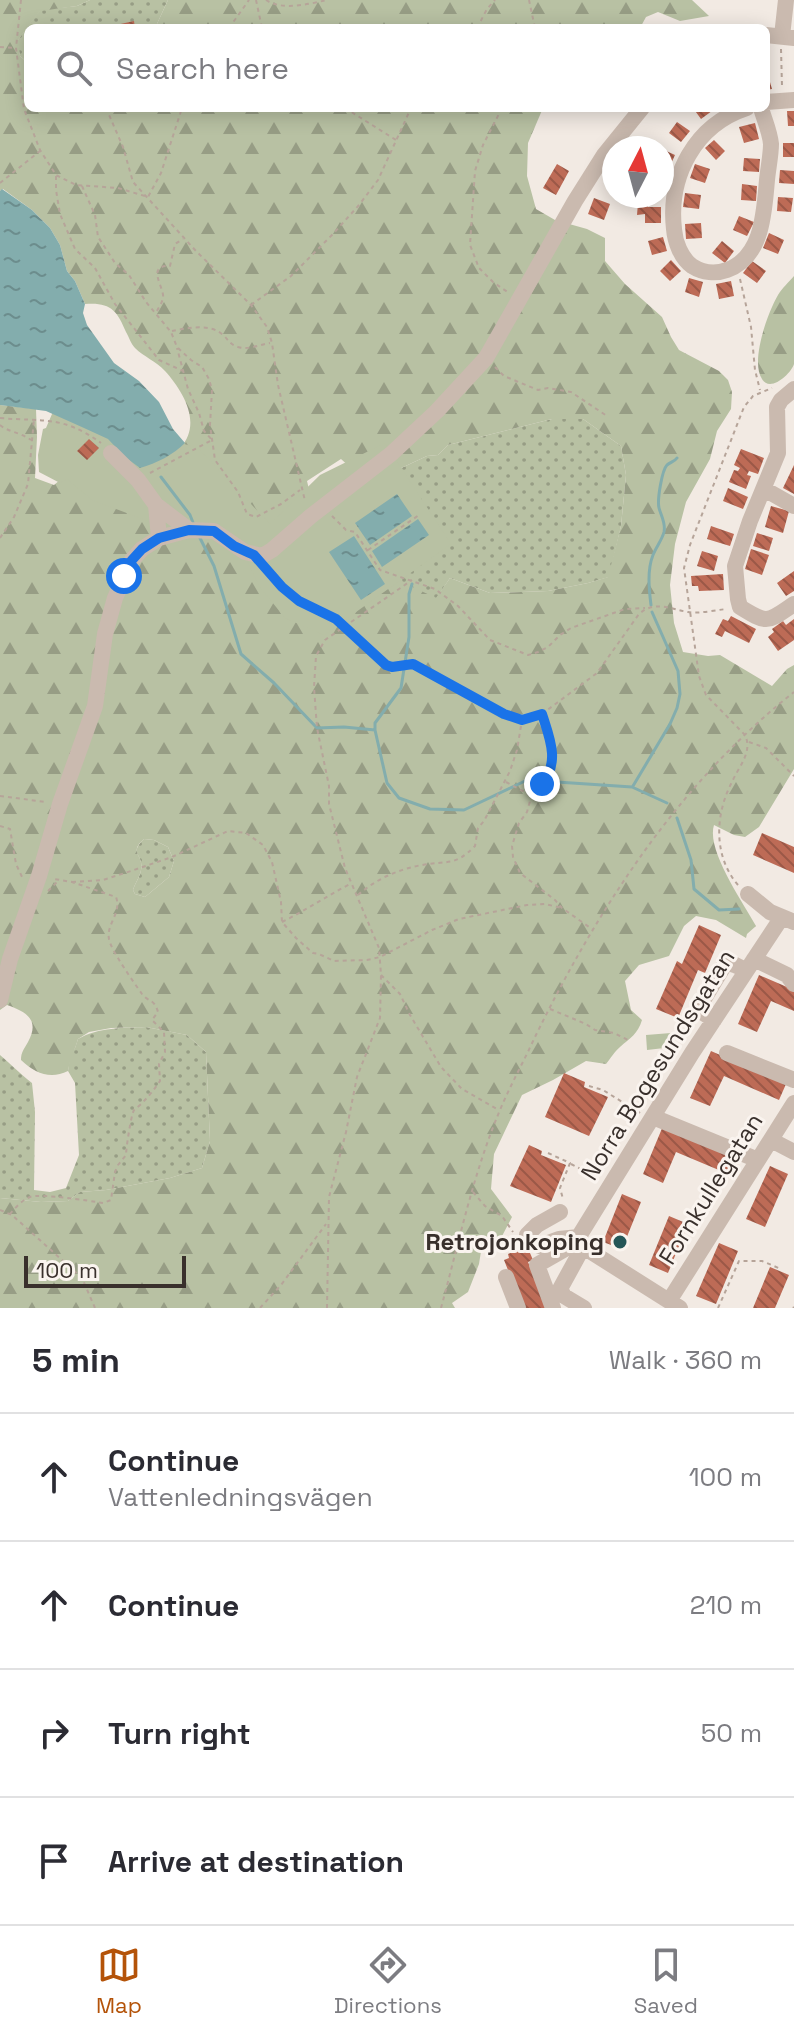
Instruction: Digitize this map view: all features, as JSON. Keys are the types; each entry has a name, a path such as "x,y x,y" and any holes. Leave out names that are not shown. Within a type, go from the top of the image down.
{"street":[{"path":"781,36 786,0"},
{"path":"0,1000 10,959 60,804 95,706 105,634 115,598 132,560 159,538 189,530 214,531 234,546 262,556 391,454 437,411 486,358 575,201 604,155 639,112"},
{"path":"739,112 720,121 693,147 679,172 673,194 674,235 685,260 705,272 718,273 744,260 763,225 771,143 762,112"},
{"path":"794,389 777,407 778,453 735,566 740,607 761,620 771,619 794,604"},
{"path":"111,453 138,480 156,505 189,530"},
{"path":"764,489 794,506"},
{"path":"156,505 159,538"},
{"path":"748,894 770,912 788,919"},
{"name":"Norra Bogesundsgatan","path":"584,1308 564,1296 560,1289 581,1242 714,1020 750,965 788,919"},
{"path":"750,965 787,975 794,984"},
{"path":"727,1053 794,1080"},
{"name":"Fornkullegatan","path":"674,1305 794,1103"},
{"path":"652,1119 758,1160"},
{"path":"771,1140 794,1152"},
{"path":"562,1206 527,1235 535,1244 540,1246 559,1239 581,1242 674,1305"},
{"path":"553,1308 537,1265 581,1242"},
{"path":"506,1277 518,1308"}],"path":[{"path":"21,0 16,48 24,109"},
{"path":"232,24 249,0"},
{"path":"256,0 261,24"},
{"path":"266,0 274,5 327,0"},
{"path":"479,24 495,0"},
{"path":"529,0 534,24"},
{"path":"0,47 16,48"},
{"path":"780,61 781,101"},
{"path":"25,112 40,150 56,175 76,185 118,188 148,197"},
{"path":"108,112 123,147 133,182 251,305 267,327 302,489 317,512 346,530 355,532 380,570 435,589 458,606 490,640 528,655 548,647 571,628 625,609 669,607 690,612 740,607"},
{"path":"148,197 161,173 181,112"},
{"path":"351,112 397,141"},
{"path":"251,305 291,276 342,225 378,180 409,112"},
{"path":"500,112 483,145 475,171 470,245 479,268 519,300"},
{"path":"0,183 40,150"},
{"path":"56,175 60,214 75,249 95,268 115,304 159,360 183,371"},
{"path":"82,186 95,215 98,237 171,332 204,431 212,440"},
{"path":"156,313 163,299 157,278 161,267 170,266 175,244 184,238"},
{"path":"737,265 751,327 760,392"},
{"path":"171,332 199,327 211,329 241,348 272,343"},
{"path":"177,347 202,367 209,379 212,390 210,425 215,460 238,492 247,514 256,517 265,514 302,489"},
{"path":"486,358 504,376 538,390 548,388 571,392 607,416"},
{"path":"776,387 753,396 744,407 690,545 684,568 696,661 706,695 749,742 766,748 794,776"},
{"path":"0,418 57,421 73,426 107,447 111,453"},
{"path":"0,538 14,517 28,484 34,419"},
{"path":"0,425 31,441"},
{"path":"148,474 212,440"},
{"path":"368,550 419,515"},
{"path":"254,555 282,587 299,601 336,619 386,665 413,664 504,714 522,720 542,714 597,673 646,608"},
{"path":"327,1308 329,1197 357,1077 380,1018 381,975 379,948 345,868 329,804 329,786 317,728 314,687 316,656 325,640 412,580"},
{"path":"441,1308 472,1191 500,1110 573,963 655,835 745,735 794,692"},
{"path":"542,714 554,753 548,777 519,823 512,846 513,857 520,873 593,930"},
{"path":"357,895 371,884 397,872 420,865 457,862 475,846 478,828 505,782 517,750 522,720"},
{"path":"748,894 729,872 718,842 725,801 746,756 749,742"},
{"path":"505,782 533,797"},
{"path":"0,796 60,804"},
{"path":"0,826 10,829 19,872 32,893"},
{"path":"72,882 103,880 125,873 172,857 228,831 246,833 263,845 272,862 282,922 313,953 334,961 380,957 459,919 527,905 545,904 562,908"},
{"path":"10,1214 29,1197 103,1203 111,1200 115,1172 126,1155 131,1118 160,1081 159,1064 165,1052 164,1032 152,1020 158,1008 154,1001 143,995 109,940 119,904 116,897 60,880"},
{"path":"282,922 351,884"},
{"path":"381,975 400,994 441,1067 462,1089 500,1110"},
{"path":"549,1009 595,1030 614,1033 628,1040"},
{"path":"589,1086 603,1090 652,1119"},
{"path":"548,1153 591,1174"},
{"path":"562,1206 560,1188 570,1163"},
{"path":"472,1191 485,1206 502,1216 516,1234 527,1235"},
{"path":"0,1210 10,1214 82,1278 95,1306 101,1308"},
{"path":"260,1308 328,1223"},
{"path":"718,1308 739,1261 762,1261 781,1269"}],"green space":[{"path":"0,0 90,0 77,6 40,11 30,24 24,24 24,32 18,40 20,56 24,60 24,112 541,112 528,143 527,176 536,209 555,220 605,238 605,261 662,317 679,350 719,371 728,380 732,392 731,409 717,431 710,459 686,502 675,544 670,585 674,623 683,652 720,655 772,686 794,665 794,769 759,827 745,837 714,825 713,836 720,862 756,926 746,938 716,920 696,916 684,926 669,956 639,965 625,981 631,1010 642,1020 636,1032 606,1064 586,1061 522,1095 494,1154 491,1189 512,1217 500,1240 482,1245 479,1264 468,1292 452,1303 455,1308 0,1308 0,1198 68,1201 80,1192 170,1178 202,1168 210,1141 206,1052 187,1035 146,1027 89,1032 78,1039 68,1071 49,1075 37,1072 21,1060 33,1028 30,1018 7,1005 0,1010 0,405 36,409 35,478 54,485 67,474 180,448 190,429 188,408 172,379 134,346 112,309 101,304 85,304 67,271 60,245 50,228 3,189 0,191","holes":["552,419 583,419 621,446 626,475 621,526 608,577 548,591 490,593 450,578 436,598 400,581 349,613 397,470 427,456 438,455 448,445","341,459 352,469 312,502 307,481","144,839 168,847 174,861 169,877 145,897 135,894 133,890 141,870 137,848"]},
{"path":"90,0 168,0 157,24 30,24 40,10 77,6"},
{"path":"168,0 692,0 709,16 680,21 658,12 646,17 642,24 157,24"},
{"path":"24,32 24,60 20,56 17,41"},
{"path":"794,276 794,364 785,377 770,384 762,379 759,371 759,349 778,295"},
{"path":"58,400 199,449 270,524 320,475 385,443 451,544 324,635 285,618 259,586 244,554 219,539 164,527 92,500 67,479 60,483 39,472 38,455 43,429"},
{"path":"552,419 583,419 621,446 626,475 621,526 609,577 548,591 490,593 450,578 436,599 349,614 397,470 427,456 438,455 448,445"},
{"path":"144,839 168,847 174,861 169,877 145,897 135,894 133,890 141,870 137,848"},
{"path":"146,1027 187,1035 206,1052 210,1141 202,1168 170,1178 80,1192 68,1201 0,1198 0,1055 32,1083 35,1112 34,1190 50,1192 66,1188 79,1155 75,1083 68,1071 78,1039 103,1030"},
{"path":"671,1033 673,1047 647,1050 646,1035"}],"water":[{"path":"2,189 32,210 50,228 60,245 67,271 85,304 83,313 87,325 114,363 139,381 159,402 173,429 185,443 170,455 140,468 108,439 84,428 46,411 0,405"},
{"path":"397,494 412,516 370,545 355,523"},
{"path":"418,519 429,535 382,567 372,551"},
{"path":"354,536 385,584 361,600 329,552"}],"building":[{"path":"787,111 794,111 794,126 788,126"},
{"path":"696,112 711,112 701,119"},
{"path":"677,122 690,131 681,142 669,133"},
{"path":"755,123 759,139 744,143 739,127"},
{"path":"714,140 725,151 716,160 705,148"},
{"path":"783,143 794,143 794,157 783,157"},
{"path":"744,158 760,159 759,172 743,171"},
{"path":"557,164 569,171 556,195 543,188"},
{"path":"695,164 710,169 705,183 690,178"},
{"path":"780,170 794,171 794,184 779,183"},
{"path":"742,184 757,186 756,201 741,200"},
{"path":"685,193 701,195 699,209 683,207"},
{"path":"778,197 793,198 791,212 777,211"},
{"path":"594,198 602,201 602,208 608,208 604,220 588,214"},
{"path":"638,208 661,208 661,223 645,223 645,214 637,215"},
{"path":"739,216 754,222 747,236 733,230"},
{"path":"701,223 702,238 686,239 685,224"},
{"path":"769,233 784,240 778,254 763,248"},
{"path":"663,237 667,251 652,255 648,241"},
{"path":"722,241 734,251 725,263 712,253"},
{"path":"671,260 681,271 670,281 660,271"},
{"path":"752,261 766,271 757,283 743,273"},
{"path":"689,278 703,282 699,297 685,292"},
{"path":"731,281 734,296 719,299 716,284"},
{"path":"89,439 99,448 87,460 77,451"},
{"path":"741,449 764,458 758,474 749,471 747,475 751,476 746,489 729,482 734,470 740,468 734,465"},
{"path":"794,465 794,494 783,488"},
{"path":"728,488 748,497 743,509 723,501"},
{"path":"771,506 789,511 783,533 765,527"},
{"path":"711,526 734,534 730,546 707,539"},
{"path":"757,533 773,538 769,551 753,546"},
{"path":"751,549 769,555 762,575 745,569"},
{"path":"702,551 718,556 714,571 697,566"},
{"path":"794,571 794,591 786,596 777,583"},
{"path":"723,574 724,590 699,591 698,586 692,586 691,576"},
{"path":"731,616 756,629 749,643 725,631 722,637 715,634 723,619 728,621"},
{"path":"794,619 794,640 778,651 768,637 774,632 772,629 783,621 786,625"},
{"path":"762,833 794,847 794,873 753,855"},
{"path":"699,925 721,935 705,973 698,970 678,1018 656,1009 677,961 682,964"},
{"path":"759,975 794,990 794,1011 771,1001 757,1032 738,1024"},
{"path":"711,1051 786,1084 779,1100 724,1076 710,1106 690,1098"},
{"path":"564,1073 585,1082 584,1087 608,1097 589,1136 545,1117"},
{"path":"663,1126 741,1158 733,1176 676,1152 663,1183 643,1174"},
{"path":"529,1145 542,1151 541,1155 566,1165 551,1202 510,1186"},
{"path":"770,1166 788,1174 765,1227 746,1219"},
{"path":"622,1194 641,1202 622,1249 603,1242"},
{"path":"669,1216 688,1224 668,1273 649,1265"},
{"path":"719,1243 738,1251 716,1304 696,1296"},
{"path":"527,1246 533,1260 528,1262 547,1308 523,1308 504,1260 509,1258 508,1254"},
{"path":"770,1267 789,1275 775,1308 753,1308"}],"waterway":[{"path":"651,605 650,567 664,529 659,508 660,485 665,468 677,458"},
{"path":"161,477 194,525"},
{"path":"199,536 214,566 241,654 317,728 375,730 387,783 399,798 430,809 464,810 527,780 632,787 667,803"},
{"path":"375,730 375,723 401,688 409,637 409,594 412,584"},
{"path":"633,786 670,724 680,694 678,671 652,612"},
{"path":"677,818 691,860 694,889 719,910 739,909"}],"place":[{"name":"Retrojonkoping","path":"620,1242"}],"route":[{"path":"124,576 142,549 159,538 189,530 214,531 234,546 254,555 282,587 299,601 336,619 386,665 413,664 485,705 522,720 542,714 554,753 548,777 542,784"}]}
